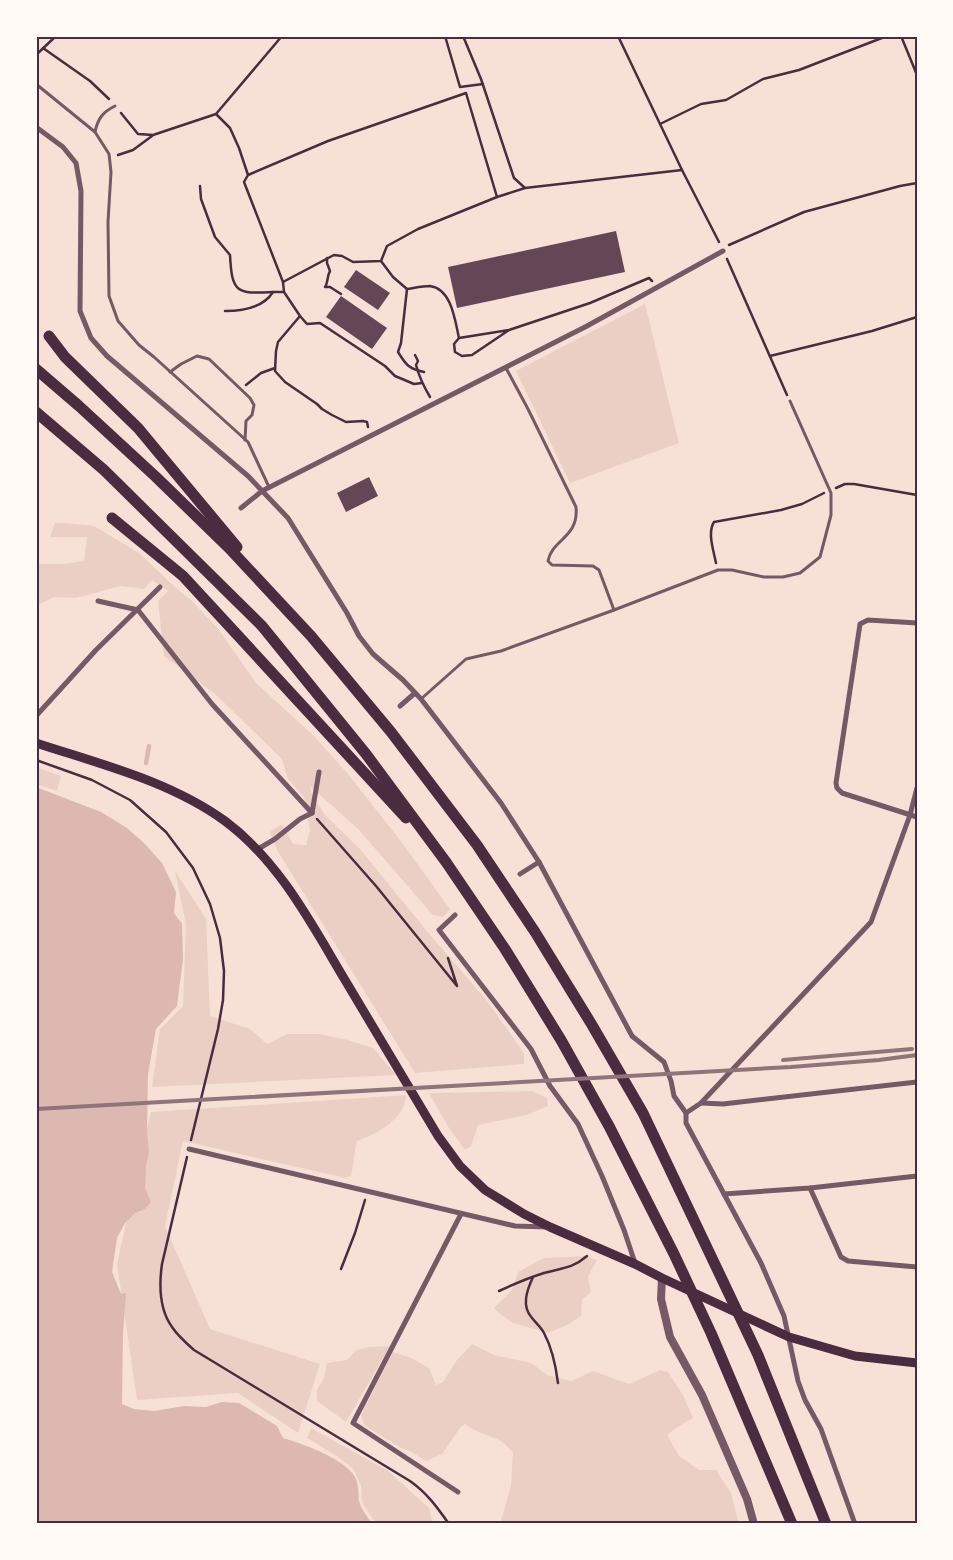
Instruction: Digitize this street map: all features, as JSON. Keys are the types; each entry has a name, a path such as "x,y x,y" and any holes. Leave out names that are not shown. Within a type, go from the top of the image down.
{"highway":[{"path":"49,336 65,357 138,428 352,683 476,845 535,932 643,1113 758,1355 826,1524"},
{"path":"36,369 80,406 156,477 229,548 311,636"},
{"path":"36,412 104,470 262,626 366,754 446,862 506,949 561,1040 609,1126 674,1254 711,1333 792,1524"},
{"path":"112,518 183,576 446,862"}],"main road":[{"path":"36,743 145,779 193,801 224,821 258,849 299,902 438,1136 460,1166 485,1190 524,1214 550,1227 635,1264 789,1337 855,1356 917,1363"}],"street":[{"path":"36,127 63,147 76,163 81,191 80,311 91,338 107,356 248,476 288,518 347,613 359,636 373,654 421,698 500,803 539,862 632,1036 664,1062 674,1096 686,1113 686,1123 761,1264 784,1316 798,1380 805,1400 820,1429 855,1524"},
{"path":"241,508 269,487 506,368 723,251"},
{"path":"36,716 96,650 160,587"},
{"path":"98,601 138,610 212,704 312,813"},
{"path":"917,623 868,620 860,624 836,783 837,788 842,793 917,817"},
{"path":"400,706 415,692"},
{"path":"312,813 319,772"},
{"path":"686,1113 701,1103 871,922 910,815 917,788"},
{"path":"258,849 275,839 300,818 312,813"},
{"path":"520,874 539,862"},
{"path":"455,915 439,930 531,1049 550,1086 578,1124 624,1230 635,1264"},
{"path":"701,1103 723,1104 917,1082"},
{"path":"189,1149 515,1226 530,1228 550,1227"},
{"path":"724,1194 810,1188 917,1176"},
{"path":"810,1188 841,1257 848,1261 917,1267"},
{"path":"458,1492 353,1423 461,1214"},
{"path":"662,1278 661,1299 670,1337 702,1395 747,1499 754,1524"}],"lane":[{"path":"36,84 95,132 109,154 111,172 107,258 109,296 118,321 139,345 248,442 269,487"},
{"path":"95,132 98,120 106,110 115,106"},
{"path":"170,372 197,356 210,359 254,405 252,414 246,422 245,440"},
{"path":"506,368 576,506 577,517 573,528 549,555 548,561 552,565 593,566 599,570 614,610"},
{"path":"421,698 466,659 501,651 718,570 732,570 764,577 783,577 800,574 820,557 831,515 830,490 790,401"}],"path":[{"path":"36,55 56,36"},
{"path":"109,158 133,150 153,135 216,114 282,36"},
{"path":"445,36 460,87 483,84"},
{"path":"463,36 483,84 514,178 526,188"},
{"path":"618,36 682,170 722,248 804,212 917,183"},
{"path":"660,124 701,104 726,100 763,79 799,70 887,36"},
{"path":"901,36 917,75"},
{"path":"43,48 90,81 115,106 138,134 153,135"},
{"path":"422,383 414,384 395,376 386,366 320,323 307,324 284,292 284,282 244,182 248,174 328,141 466,93 497,197"},
{"path":"216,114 230,128 248,174"},
{"path":"381,260 387,246 418,228 497,197 526,188 682,170"},
{"path":"200,186 201,199 215,237 230,255 230,271 234,284 241,291 251,293 284,292"},
{"path":"723,251 790,401"},
{"path":"284,282 334,254 353,262 381,260"},
{"path":"327,258 326,263 330,271 325,287 330,287 341,294"},
{"path":"381,260 393,277 407,289 431,286 444,293 448,300 459,338"},
{"path":"509,330 472,355 462,356 455,352 454,344 459,338 509,330 590,304 649,278 659,287"},
{"path":"407,289 401,343 398,352 412,370 424,372"},
{"path":"225,311 234,311 261,304 273,292"},
{"path":"300,316 278,342 275,371 285,382 318,404 322,409 346,422 367,422 369,430 373,434"},
{"path":"770,356 872,331 917,317"},
{"path":"415,356 418,361 416,365 417,371 430,396 432,405"},
{"path":"241,390 261,373 275,368"},
{"path":"718,570 711,530 714,522 781,510 802,504 845,484 917,495"},
{"path":"36,760 92,780 130,800 166,832 193,868 210,904 220,938 224,971 223,1000 214,1048 162,1264 160,1280 161,1297 170,1326 194,1350 324,1430 410,1480 436,1504 449,1524"},
{"path":"312,813 376,886 457,986 448,958"},
{"path":"341,1269 368,1192"},
{"path":"499,1291 517,1282 574,1266 591,1252 595,1246"},
{"path":"533,1277 528,1288 526,1309 530,1317 540,1326 545,1334 556,1368 558,1383"}],"shaded area":[{"path":"645,304 679,443 570,483 516,371"},
{"path":"55,523 94,526 139,553 192,601 219,630 256,683 313,735 348,774 400,840 450,909 443,917 433,915 358,829 310,786 312,795 325,815 360,849 488,1002 524,1053 524,1064 415,1073 277,850 270,832 282,824 293,844 306,845 310,830 304,797 288,779 282,759 214,693 164,656 158,601 168,591 152,580 144,589 121,586 76,598 54,597 36,606 36,564 64,564 84,561 87,537 50,537"},
{"path":"36,767 61,776 57,791 36,784"},
{"path":"36,787 101,812 127,828 144,843 162,863 176,892 174,913 182,924 183,959 177,1006 156,1029 148,1074 147,1133 149,1152 145,1188 151,1202 145,1209 135,1213 125,1223 117,1238 112,1272 121,1294 126,1293 122,1404 134,1409 154,1411 184,1406 206,1407 222,1402 239,1403 277,1426 283,1438 333,1458 350,1470 357,1483 361,1506 372,1524 36,1524"},
{"path":"175,871 206,919 210,1016 250,1029 267,1044 287,1034 319,1034 348,1040 373,1048 396,1075 152,1087 160,1029 183,1006 186,925"},
{"path":"531,1091 547,1098 548,1106 527,1115 478,1125 471,1146 465,1150 449,1128 429,1093"},
{"path":"406,1095 405,1103 396,1118 373,1135 357,1141 351,1176 345,1178 183,1141 165,1226 210,1329 320,1364 298,1433 238,1393 137,1400 117,1264 151,1112"},
{"path":"585,1256 597,1260 588,1277 591,1292 582,1300 581,1316 567,1325 548,1333 513,1323 494,1308 512,1290 518,1272 544,1258"},
{"path":"472,1344 494,1355 531,1363 547,1375 571,1381 593,1371 629,1384 660,1370 668,1372 683,1395 693,1418 667,1435 679,1456 699,1470 716,1470 731,1493 739,1524 500,1524 511,1486 513,1452 501,1441 474,1430 465,1424 460,1428 442,1454 426,1461 364,1425 361,1415 393,1352 411,1358 429,1368 436,1385 443,1382 457,1360"},
{"path":"390,1346 346,1422 317,1401 317,1390 324,1378 327,1363 347,1360 357,1350 369,1347"},
{"path":"311,1428 388,1471 429,1508 433,1524 376,1524 362,1502 361,1486 354,1470 340,1458 307,1438"}],"building":[{"path":"616,231 625,272 457,308 448,267"},
{"path":"356,270 390,293 378,310 344,287"},
{"path":"341,296 387,328 372,349 326,317"},
{"path":"369,477 378,496 346,512 337,493"}],"waterway":[{"path":"146,763 149,746"}],"railway":[{"path":"783,1060 912,1049"},
{"path":"36,1109 791,1067 917,1055"}]}
